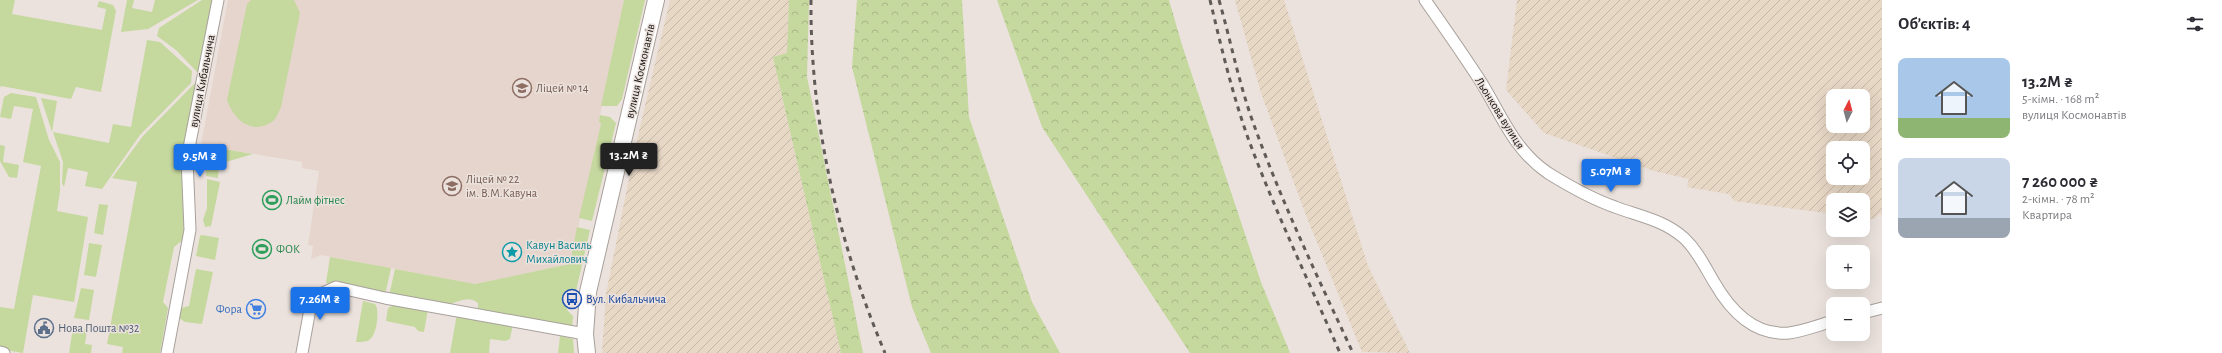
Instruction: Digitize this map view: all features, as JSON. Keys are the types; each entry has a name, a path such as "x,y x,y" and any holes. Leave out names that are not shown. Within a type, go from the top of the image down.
{"street":[{"name":"вулиця Кибальчича","path":"167,353 190,230 187,158 218,0"},
{"name":"вулиця Космонавтів","path":"587,353 585,334 591,280 656,0"},
{"name":"Льонкова вулиця","path":"1425,0 1478,77 1518,146 1532,160 1564,182 1593,198 1614,207 1657,220 1678,233 1695,250 1719,292 1732,308 1756,328 1790,333 1826,323"},
{"path":"302,353 312,298 336,287 385,298 585,334"},
{"path":"1870,311 1882,308"},
{"path":"0,352 4,353"}],"shaded area":[{"path":"228,0 624,0 599,120 601,124 570,264 475,284 321,255 311,259 313,246 308,245 319,171 302,168 302,162 201,145"},
{"path":"670,0 789,0 787,53 773,57 841,353 602,353 606,294 635,148"},
{"path":"1235,0 1284,0 1368,266 1410,353 1362,352 1305,213 1261,93"},
{"path":"1517,0 1882,0 1882,215 1879,214 1874,219 1870,219 1870,193 1826,193 1826,213 1734,201 1729,194 1687,187 1689,179 1654,171 1544,133 1506,90"}],"green space":[{"path":"0,0 15,0 12,14 102,30 106,9 97,7 99,1 113,5 116,11 101,92 76,87 71,99 1,86 0,88"},
{"path":"127,0 134,0 132,8 152,12 155,0 198,0 148,29 121,32"},
{"path":"202,0 214,0 199,74 176,50 157,36 159,28"},
{"path":"251,0 294,0 300,13 281,107 273,121 258,127 245,124 239,119 234,114 227,100 247,4"},
{"path":"624,0 645,0 622,99 617,106 601,106"},
{"path":"789,0 809,0 807,77 863,353 841,353 773,57 787,53"},
{"path":"857,0 962,0 969,117 1032,302 1060,353 931,353 912,307 852,67"},
{"path":"997,0 1169,0 1182,45 1261,282 1290,353 1190,353 1042,127"},
{"path":"147,40 160,42 192,71 191,83 140,135 102,189 85,186 88,172 68,168 64,187 62,183 63,162 53,132 109,143 113,124 131,127"},
{"path":"197,81 183,161 184,239 174,247 163,302 168,308 160,353 122,353 123,347 107,344 137,182 112,178 143,136"},
{"path":"11,93 36,97 49,140 60,162 60,191 57,211 88,217 74,302 33,295 23,353 0,349 0,307 14,309 41,166 23,162 33,109 14,106 11,119 0,117 4,97"},
{"path":"41,98 57,101 52,132"},
{"path":"600,115 610,117 616,123 592,221 579,218 601,124 599,121"},
{"path":"0,145 5,146 3,162 19,165 17,178 9,177 0,161"},
{"path":"201,145 253,154 219,164 218,178 206,176 207,156 200,155"},
{"path":"207,179 220,182 211,226 205,227 203,220 207,208"},
{"path":"99,204 108,205 103,235 94,233"},
{"path":"577,227 590,230 576,291 570,290 567,310 573,316 572,329 478,311 478,303 469,299 440,305 426,304 389,296 395,269 475,284 570,264"},
{"path":"202,235 219,238 215,260 196,256 200,236"},
{"path":"89,243 102,245 96,277 84,275"},
{"path":"330,257 391,268 385,295 326,283"},
{"path":"196,269 213,272 202,324 185,322 179,318 181,308 189,306"},
{"path":"81,288 94,290 89,320 74,318"},
{"path":"363,301 375,304 377,307 377,323 372,338 363,342 356,342"},
{"path":"396,304 428,309 424,332 418,331 415,327 386,321 388,308"},
{"path":"457,314 513,324 510,339 505,341 490,339 489,353 450,353"},
{"path":"73,328 87,330 85,344 92,345 91,353 69,353"},
{"path":"560,336 573,339 574,353 558,353"}],"railway":[{"path":"811,0 812,45 816,91 830,180 853,268 885,353"},
{"path":"1210,0 1232,87 1248,138 1281,219 1340,353"},
{"path":"1219,0 1244,94 1276,183 1353,353"}],"place":[{"name":"Ліцей № 14","path":"522,88"},
{"name":"Ліцей № 22 ім. В.М.Кавуна","path":"452,186"},
{"name":"Лайм фітнес","path":"272,200"},
{"name":"ФОК","path":"262,249"},
{"name":"Кавун Василь Михайлович","path":"512,252"},
{"name":"Вул. Кибальчича","path":"572,299"},
{"name":"Фора","path":"256,309"},
{"name":"Нова Пошта №32","path":"44,328"}]}
